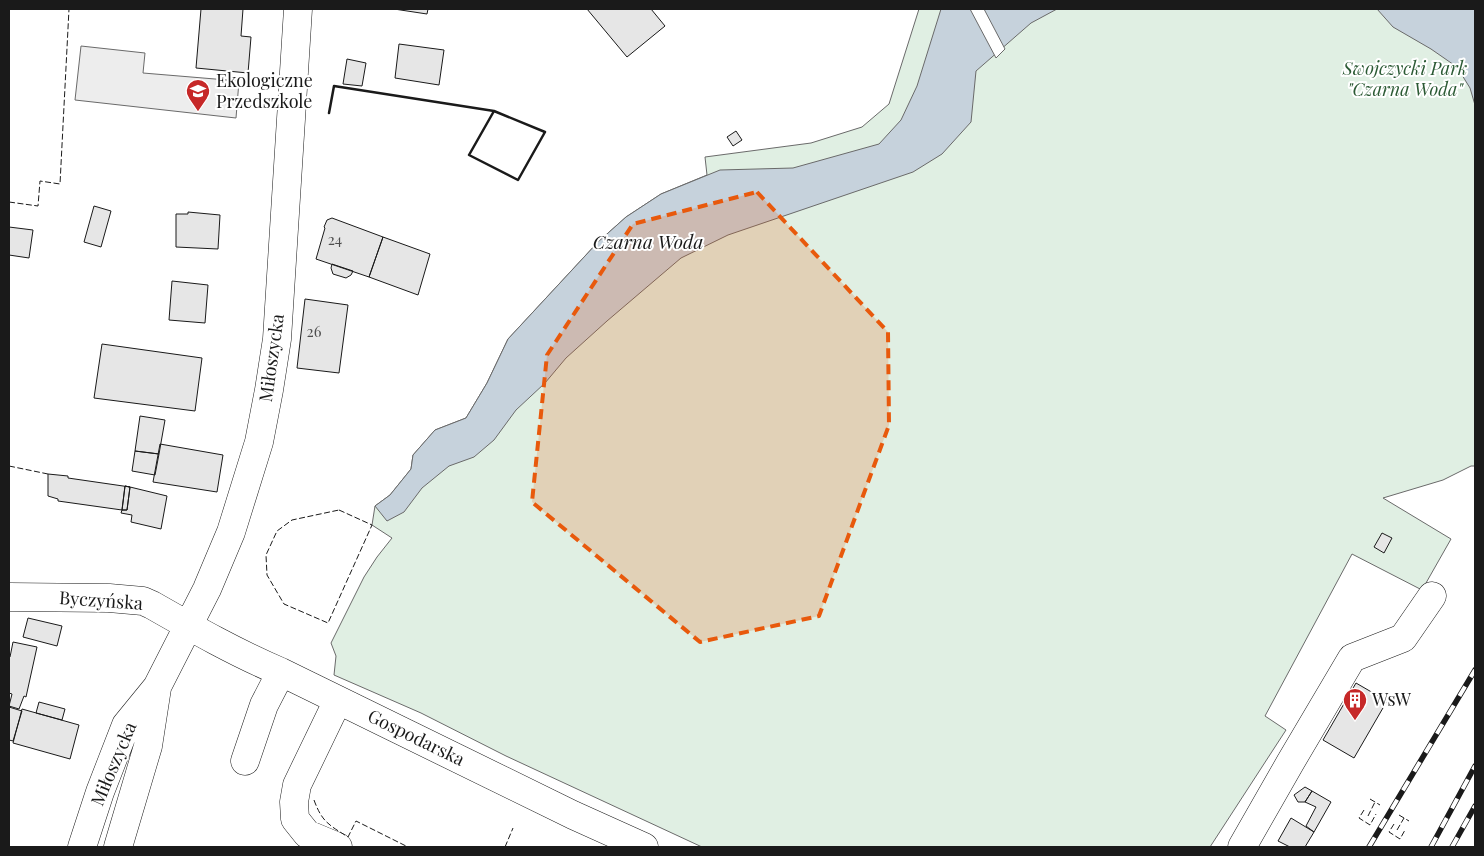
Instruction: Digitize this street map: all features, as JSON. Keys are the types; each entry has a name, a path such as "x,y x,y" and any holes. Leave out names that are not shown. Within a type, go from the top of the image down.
{"street":[{"name":"Miłoszycka","path":"82,847 100,792 126,725 157,687 207,589 236,518 259,442 277,339 298,9"},
{"path":"1242,847 1352,658 1403,638 1432,596"},
{"name":"Byczyńska","path":"9,597 109,598 143,601 188,625"},
{"name":"Gospodarska","path":"188,625 225,646 573,815 644,847"},
{"path":"245,761 264,705 280,672"},
{"name":"Miłoszycka","path":"118,847 148,746 157,687"},
{"path":"338,700 297,785 294,802 295,819 307,834 338,847"}],"highlighted area":[{"path":"757,192 888,332 889,425 819,616 700,642 532,502 547,355 633,224"}],"green space":[{"name":"Swojczycki Park \"Czarna Woda\"","path":"919,9 1475,9 1475,466 1471,466 1443,480 1383,498 1451,539 1422,590 1352,554 1265,716 1286,730 1210,847 702,847 506,756 421,713 334,675 336,656 331,643 364,577 392,538 372,525 375,506 390,495 411,469 413,455 435,430 466,418 487,383 508,339 598,242 626,217 661,194 707,175 705,157 811,143 862,127 889,104"}],"shaded area":[{"path":"81,46 145,53 143,73 239,81 236,118 75,100"}],"water":[{"name":"Czarna Woda","path":"941,9 1057,9 1031,23 976,71 971,122 942,154 913,172 728,235 681,258 566,358 545,383 516,410 494,440 474,457 449,466 422,488 404,512 387,521 375,506 390,495 411,469 413,455 435,430 466,418 487,383 508,339 598,242 626,217 661,194 720,170 793,168 879,144 901,120 917,86"},
{"path":"1377,9 1475,9 1475,105 1470,88 1457,67 1393,27"}],"pier":[{"path":"970,9 984,9 1005,49 996,58"}],"building":[{"path":"201,9 243,9 241,36 251,37 248,73 196,68"},
{"path":"394,9 428,9 427,14"},
{"path":"587,9 651,9 665,26 627,57"},
{"path":"399,44 444,50 439,85 395,78"},
{"path":"347,59 366,63 362,86 343,84"},
{"path":"736,131 742,140 733,146 727,137"},
{"path":"94,206 111,211 101,247 84,242"},
{"path":"188,212 220,215 218,249 176,247 176,214 188,214"},
{"path":"332,218 383,237 369,277 316,259 324,227 327,220"},
{"path":"9,227 33,230 29,258 9,255"},
{"path":"383,237 430,254 418,295 369,277"},
{"path":"332,264 353,271 346,278 333,274"},
{"path":"172,281 208,285 205,323 169,320"},
{"path":"305,299 348,305 339,373 297,368"},
{"path":"102,344 202,358 195,411 94,398"},
{"path":"140,416 165,420 159,454 135,451"},
{"path":"160,444 223,455 217,492 153,482"},
{"path":"135,451 159,454 155,475 132,471"},
{"path":"48,474 125,486 122,510 58,501 58,499 48,496"},
{"path":"125,486 130,487 127,510 122,510"},
{"path":"130,487 167,496 161,529 131,522 132,515 121,513 122,510 127,510"},
{"path":"1382,533 1392,538 1384,553 1374,547"},
{"path":"28,618 62,626 57,646 23,637"},
{"path":"13,642 37,647 26,697 24,696 19,709 9,706 12,694 9,693 9,657"},
{"name":"WsW","path":"1356,683 1387,701 1354,758 1323,740"},
{"path":"39,702 65,709 62,720 36,713"},
{"path":"9,707 22,711 13,741 9,740"},
{"path":"22,709 79,725 70,759 13,743"},
{"path":"1305,787 1312,791 1305,802 1298,802 1294,795"},
{"path":"1312,791 1331,802 1314,832 1306,826 1316,807 1305,802"},
{"path":"1291,818 1314,832 1305,847 1290,847 1278,841"}],"railway":[{"path":"1369,847 1475,670"},
{"path":"1431,847 1475,766"},
{"path":"1452,847 1475,806"}],"fence":[{"path":"9,202 38,206 40,181 60,184 69,9"},
{"path":"9,466 48,474"},
{"path":"339,510 372,525 328,623 284,604 267,575 266,555 277,531 292,520 339,510"},
{"path":"1370,799 1380,805"},
{"path":"314,800 323,818 348,837 356,821 408,847"},
{"path":"1368,816 1375,802"},
{"path":"1364,810 1359,818 1370,825 1376,814"},
{"path":"1399,815 1409,821"},
{"path":"1397,830 1404,818"},
{"path":"1394,824 1389,832 1400,839 1405,830"},
{"path":"505,847 513,828"}],"wall":[{"path":"329,113 334,86 494,111"},
{"path":"494,111 545,132 518,180 469,155 494,111"}],"place":[{"name":"Ekologiczne Przedszkole","path":"198,112"},
{"name":"WsW","path":"1355,721"}]}
